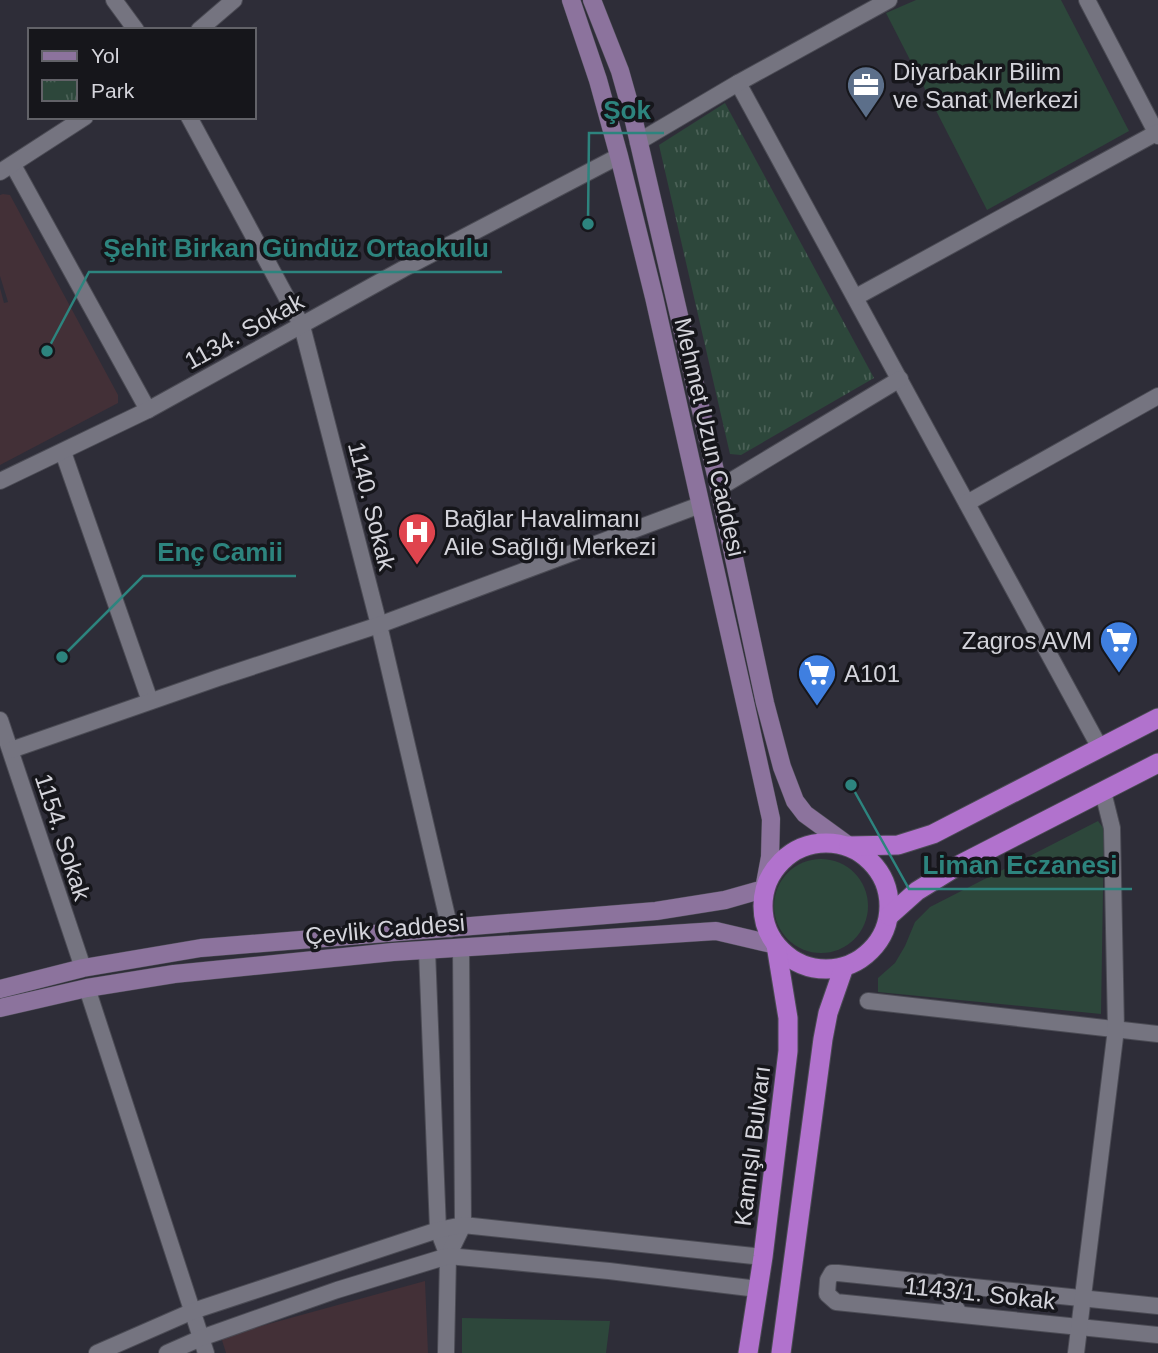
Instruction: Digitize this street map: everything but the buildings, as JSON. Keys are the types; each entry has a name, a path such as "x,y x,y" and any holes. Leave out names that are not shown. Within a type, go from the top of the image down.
{"highway":[{"path":"849,846 864,855 885,881 889,916 884,933 874,948 861,960 844,968 825,970 806,967 789,958 776,945 764,919 764,889 773,870 788,855 807,845 828,842 849,846 898,845 933,834 1158,718"},
{"path":"889,916 917,891 959,864 1158,763"},
{"name":"Kamışlı Bulvarı","path":"748,1353 763,1257 788,1051 788,1018 776,945"},
{"path":"781,1353 828,1013 844,968"}],"main road":[{"name":"Mehmet Uzun Caddesi","path":"571,0 598,80 654,297 771,819 771,857 764,889"},
{"path":"592,0 620,71 638,142 719,488 765,703 782,767 795,801 805,814 849,846"},
{"name":"Çevlik Caddesi","path":"0,989 83,968 201,948 656,911 725,900 764,889"},
{"name":"Çevlik Caddesi","path":"0,1008 87,988 174,974 461,947 716,931 776,945"}],"street":[{"path":"114,0 135,28"},
{"path":"201,28 234,0"},
{"path":"638,142 738,83 889,0"},
{"path":"856,298 1157,133 1087,0"},
{"path":"738,83 1100,747"},
{"path":"82,119 7,169 148,410"},
{"name":"1140. Sokak","path":"190,119 302,326 379,625 450,929"},
{"name":"1134. Sokak","path":"0,481 148,410 403,269 619,156"},
{"path":"719,488 900,379"},
{"path":"967,503 1158,396"},
{"path":"63,453 150,701"},
{"path":"11,750 379,625 700,505"},
{"name":"1154. Sokak","path":"0,720 83,968"},
{"path":"1076,1353 1116,1029 1112,828 1103,792"},
{"path":"448,1256 463,1225 461,947"},
{"path":"427,950 438,1230 448,1256 446,1353"},
{"path":"87,988 203,1345"},
{"path":"868,1000 1158,1034"},
{"path":"434,1100 461,1083"},
{"path":"97,1353 193,1311 438,1230 463,1225 763,1257"},
{"path":"600,1240 609,1271"},
{"path":"167,1353 203,1345 337,1290 448,1256 609,1271 758,1289"},
{"path":"310,1273 337,1290"},
{"name":"1143/1. Sokak","path":"940,1282 832,1273 828,1280 827,1294 836,1302 1158,1335"},
{"path":"940,1282 1158,1306"},
{"path":"940,1282 959,1313"}],"shaded area":[{"path":"0,195 10,195 118,395 118,403 0,465 0,288 4,303 8,302 0,276"},
{"path":"425,1281 428,1353 226,1353 221,1337"}],"green space":[{"path":"916,0 1061,0 1129,131 987,210 886,13"},
{"path":"725,103 874,378 741,455 730,454 659,145"},
{"path":"1098,821 1104,829 1101,1014 878,992 878,978 895,963 915,922 930,907"},
{"path":"821,859 839,862 854,873 865,888 868,906 865,924 854,939 839,950 821,953 803,950 788,939 777,924 774,906 777,888 788,873 803,862"},
{"path":"462,1318 610,1321 606,1353 462,1353"}],"place":[{"name":"Diyarbakır Bilim ve Sanat Merkezi","path":"866,119"},
{"name":"Şok","path":"588,224"},
{"name":"Şehit Birkan Gündüz Ortaokulu","path":"47,351"},
{"name":"Bağlar Havalimanı Aile Sağlığı Merkezi","path":"417,566"},
{"name":"Enç Camii","path":"62,657"},
{"name":"Zagros AVM","path":"1119,674"},
{"name":"A101","path":"817,707"},
{"name":"Liman Eczanesi","path":"851,785"}]}
